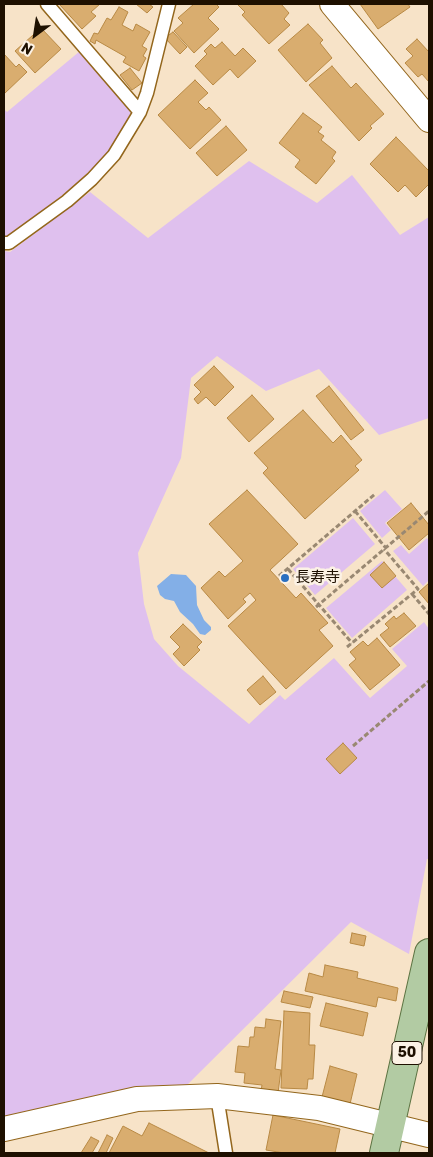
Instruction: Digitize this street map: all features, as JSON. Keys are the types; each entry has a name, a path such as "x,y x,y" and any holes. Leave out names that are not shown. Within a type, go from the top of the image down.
{"main road":[{"name":"50","path":"384,1153 428,961"}],"street":[{"path":"332,4 429,120"},
{"path":"4,1129 137,1099 217,1096 319,1108 429,1136"}],"lane":[{"path":"47,4 140,112"},
{"path":"4,243 9,243 67,200 92,179 114,155 140,112 147,93 169,4"},
{"path":"217,1096 226,1153"}],"path":[{"path":"279,576 375,494"},
{"path":"347,647 418,589 355,511"},
{"path":"317,606 429,511"},
{"path":"288,569 317,606 352,643"},
{"path":"412,594 429,614"},
{"path":"353,746 429,681"}],"shaded area":[{"path":"80,51 133,115 117,142 103,159 63,195 8,236 4,236 4,109 7,112"},
{"path":"249,161 317,203 352,175 400,235 429,217 429,418 379,435 319,369 266,391 217,356 191,378 181,458 138,553 144,604 154,639 178,666 249,724 280,695 285,700 334,658 370,698 407,666 392,649 424,622 429,629 429,859 427,859 409,954 351,922 185,1087 4,1121 4,251 10,252 90,192 148,238"},
{"path":"385,490 402,509 385,523 391,530 382,538 360,511"},
{"path":"353,518 375,544 315,595 293,569"},
{"path":"427,538 429,541 429,580 423,586 393,551 401,545 409,554"},
{"path":"382,561 407,590 352,638 326,608"}],"water":[{"path":"171,574 186,575 196,586 197,605 204,620 211,627 211,630 205,635 200,634 193,624 180,612 174,601 165,599 160,595 157,586"}],"building":[{"path":"59,4 100,4 91,12 96,16 82,29"},
{"path":"136,4 149,4 153,7 147,13"},
{"path":"194,4 216,4 219,7 208,18 219,29 194,53 174,31 183,23 178,18"},
{"path":"237,4 281,4 289,13 284,19 290,25 269,44 242,15 245,12"},
{"path":"360,4 408,4 410,7 378,29"},
{"path":"119,7 128,12 122,25 133,31 136,24 150,32 142,46 147,49 143,56 146,58 139,71 123,62 126,57 96,40 95,44 90,41 94,33 98,34 107,18 111,20"},
{"path":"308,24 323,40 320,43 332,58 306,82 278,50"},
{"path":"41,28 61,49 35,73 15,51"},
{"path":"173,32 187,47 180,54 165,38"},
{"path":"417,39 429,52 429,82 422,74 418,77 405,63 413,56 406,49"},
{"path":"222,42 235,56 243,48 256,61 238,78 230,69 213,85 195,66 207,54 204,51 211,44 215,48"},
{"path":"4,54 16,67 19,64 27,72 4,94"},
{"path":"332,66 351,88 356,83 384,114 370,126 372,128 359,141 309,85"},
{"path":"130,68 142,83 132,90 120,75"},
{"path":"195,80 208,93 198,102 206,110 209,107 221,120 190,149 158,115"},
{"path":"303,113 322,127 318,132 324,136 321,140 336,152 332,158 335,161 316,184 295,167 300,160 279,143"},
{"path":"226,126 247,150 217,176 196,153"},
{"path":"396,137 429,171 429,184 416,197 405,185 398,192 370,164"},
{"path":"214,366 234,387 215,406 206,397 198,404 194,399 201,392 194,385"},
{"path":"329,386 364,430 351,440 316,396"},
{"path":"252,395 274,419 249,442 227,418"},
{"path":"303,410 333,443 341,435 362,460 355,466 359,470 305,519 263,473 268,468 254,453"},
{"path":"247,490 298,544 270,570 296,598 301,593 328,623 319,630 333,646 286,689 228,626 256,600 250,593 243,599 246,602 228,619 201,588 219,571 225,577 243,561 209,524"},
{"path":"411,503 429,525 429,533 409,550 387,523"},
{"path":"384,562 396,576 382,588 370,575"},
{"path":"429,583 429,604 419,592"},
{"path":"404,613 416,626 390,647 380,635 389,628 385,624 394,616 396,619"},
{"path":"183,624 202,642 197,647 200,650 184,666 173,654 180,647 170,637"},
{"path":"377,638 400,665 370,690 349,665 356,659 350,652 363,641 368,646"},
{"path":"263,676 276,692 260,705 247,690"},
{"path":"343,743 357,758 340,774 326,759"},
{"path":"352,933 366,936 364,946 350,943"},
{"path":"325,965 358,972 357,978 398,988 396,1001 378,997 376,1007 305,991 309,973 323,977"},
{"path":"284,991 313,997 310,1008 281,1002"},
{"path":"326,1003 368,1013 363,1036 320,1026"},
{"path":"284,1011 310,1013 309,1045 315,1045 313,1079 308,1079 307,1089 281,1088"},
{"path":"266,1019 281,1021 275,1069 281,1070 278,1093 261,1091 262,1085 244,1083 245,1073 235,1072 238,1046 249,1047 250,1037 254,1037 255,1027 265,1028"},
{"path":"330,1066 357,1074 350,1104 322,1097"},
{"path":"273,1115 340,1129 335,1153 284,1153 266,1150"},
{"path":"149,1123 209,1153 109,1153 123,1126 142,1136"},
{"path":"107,1135 113,1138 106,1153 98,1153"},
{"path":"91,1137 99,1141 92,1153 81,1153"}],"place":[{"name":"長寿寺","path":"285,578"}]}
